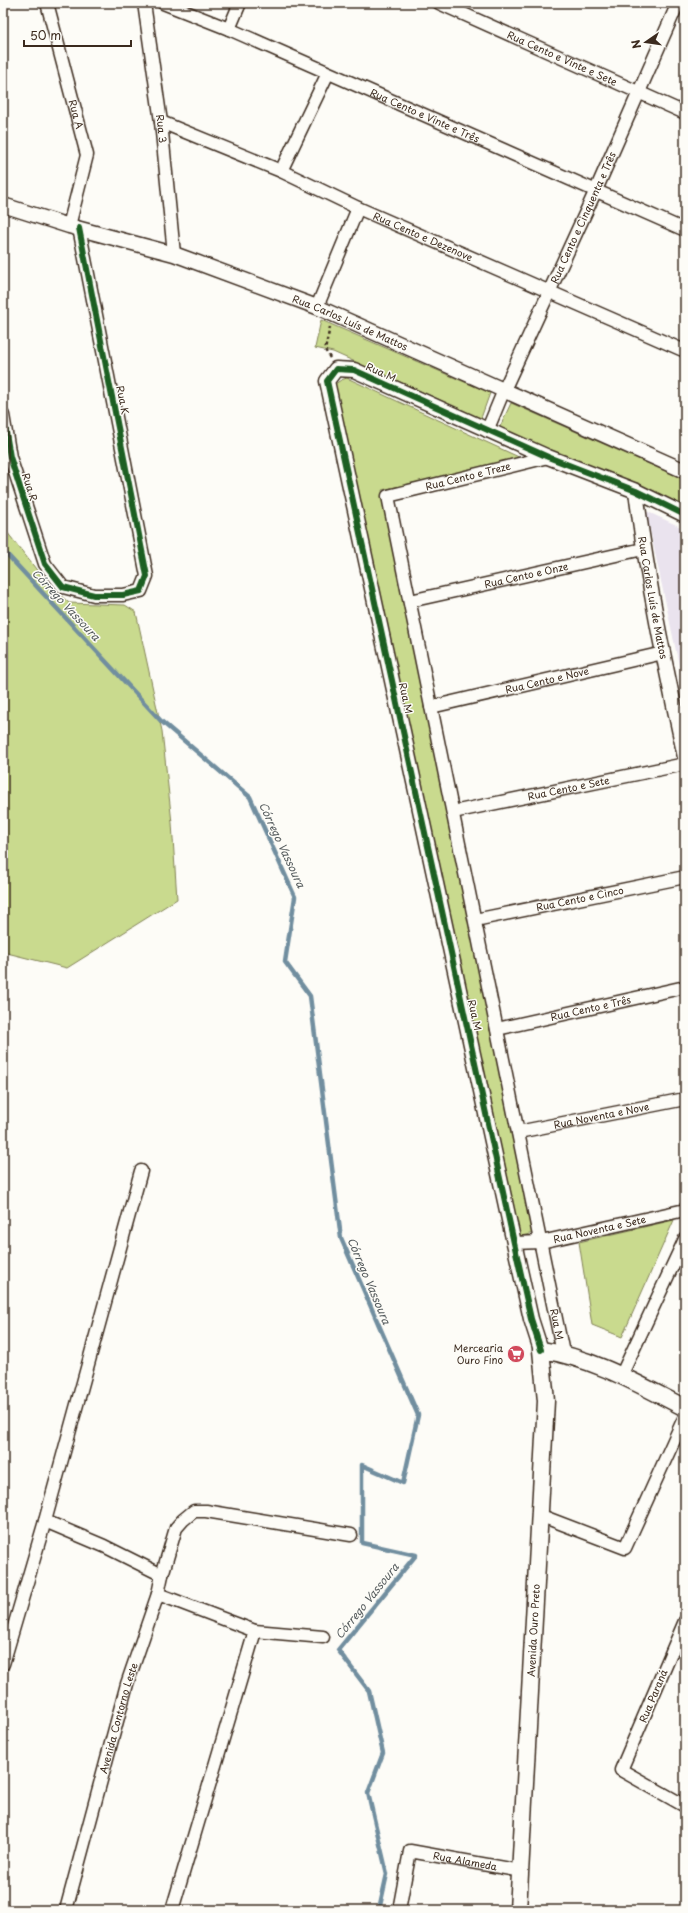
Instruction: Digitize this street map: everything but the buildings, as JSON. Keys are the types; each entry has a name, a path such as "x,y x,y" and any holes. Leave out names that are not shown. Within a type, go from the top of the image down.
{"main road":[{"path":"542,1350 564,1353 621,1376 685,1408"},
{"name":"Avenida Ouro Preto","path":"518,1910 546,1401 542,1350"}],"street":[{"name":"Rua A","path":"52,3 87,155 74,227"},
{"name":"Rua 3","path":"144,3 161,122 174,254"},
{"name":"Rua Cento e Vinte e Três","path":"163,3 228,29 685,230"},
{"path":"228,29 240,3"},
{"name":"Rua Cento e Vinte e Sete","path":"439,3 685,113"},
{"name":"Rua Cento e Cinquenta e Três","path":"487,431 504,390 640,93 678,3"},
{"path":"281,171 328,73"},
{"name":"Rua Cento e Dezenove","path":"161,122 281,171 358,208 685,351"},
{"name":"Rua Carlos Luís de Mattos","path":"3,205 74,227 174,254 317,307 685,471"},
{"path":"317,307 358,208"},
{"name":"Rua K","path":"74,227 147,576"},
{"name":"Rua M","path":"542,1350 531,1319 328,381 336,369 354,370 487,431 548,457 636,491"},
{"name":"Rua R","path":"3,415 10,457 45,564 63,587 94,595 123,595 141,591 147,576"},
{"name":"Rua Cento e Treze","path":"388,496 548,457"},
{"path":"636,491 685,515"},
{"name":"Rua Carlos Luís de Mattos","path":"636,491 643,549 685,758"},
{"name":"Rua M","path":"388,496 564,1353"},
{"name":"Rua Cento e Onze","path":"410,601 643,549"},
{"name":"Rua Cento e Nove","path":"431,707 663,653"},
{"name":"Rua Cento e Sete","path":"453,812 685,764"},
{"name":"Rua Cento e Cinco","path":"475,920 685,877"},
{"name":"Rua Cento e Três","path":"497,1029 685,987"},
{"name":"Rua Noventa e Nove","path":"518,1132 685,1099"},
{"path":"3,1664 46,1521 141,1171"},
{"name":"Rua Noventa e Sete","path":"514,1242 541,1242 685,1210"},
{"path":"621,1376 685,1240"},
{"path":"539,1515 625,1548 685,1416"},
{"name":"Avenida Contorno Leste","path":"66,1910 127,1684 158,1594 176,1528 194,1511 206,1511 351,1536"},
{"path":"46,1521 104,1546 162,1575"},
{"path":"158,1594 255,1631 323,1637"},
{"name":"Rua Paraná","path":"685,1621 621,1770 685,1806"},
{"path":"172,1910 255,1631"},
{"name":"Rua Alameda","path":"399,1910 410,1850 521,1871"}],"path":[{"path":"333,314 325,350 336,369"}],"shaded area":[{"path":"646,511 685,529 685,693"}],"green space":[{"path":"321,320 490,393 481,418 333,352 315,348"},
{"path":"347,378 523,459 382,490 537,1232 518,1237 332,386"},
{"path":"511,403 685,480 685,512 499,429"},
{"path":"3,527 47,583 69,603 125,605 136,612 162,731 172,823 177,899 67,968 3,952"},
{"path":"674,1220 622,1337 592,1325 579,1242"}],"waterway":[{"name":"Córrego Vassoura","path":"3,550 161,721 250,797 295,897 285,962 310,996 341,1238 418,1415 403,1483 362,1465 362,1543 416,1555 338,1650 369,1691 383,1753 368,1793 387,1874 379,1910"}],"cycle path":[{"path":"3,415 10,457 45,564 63,587 94,595 123,595 141,591 147,576 79,228"},
{"path":"541,1350 531,1319 514,1243 327,381 336,369 354,370 548,457 636,491 685,515"}],"place":[{"name":"Mercearia Ouro Fino","path":"516,1354"}]}
